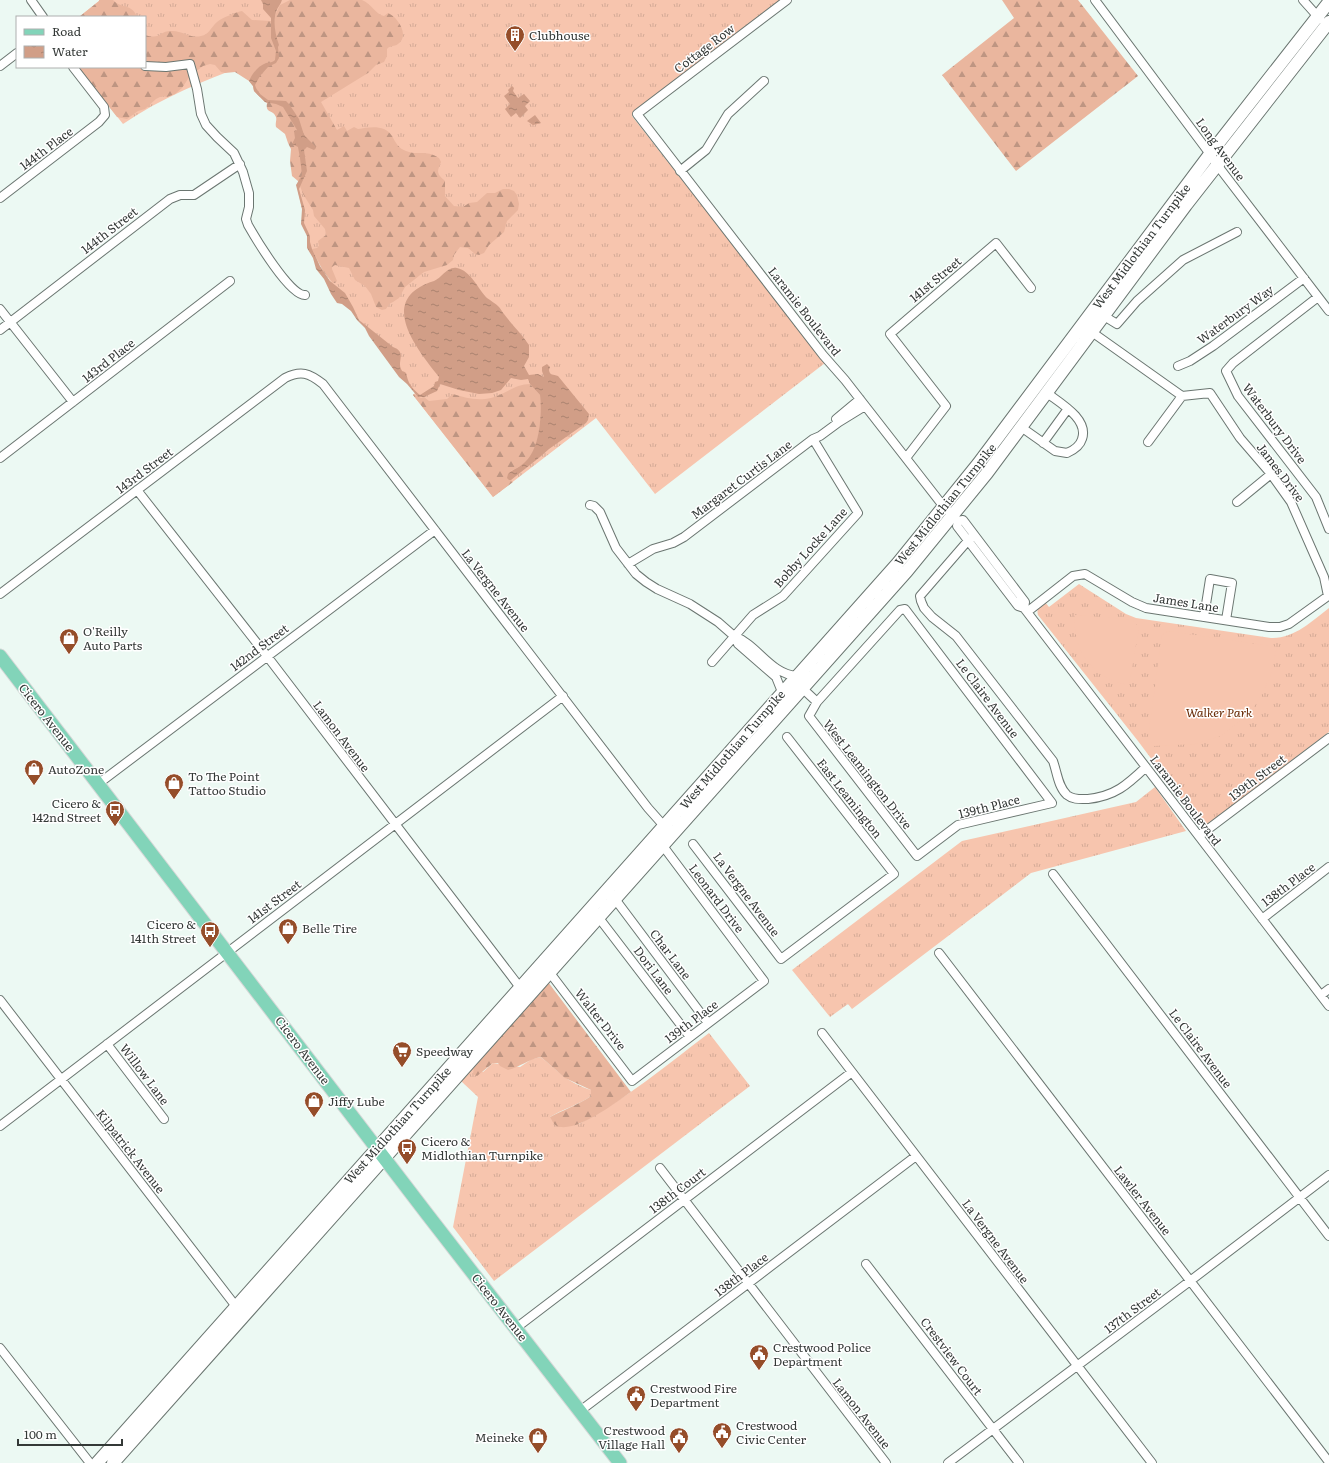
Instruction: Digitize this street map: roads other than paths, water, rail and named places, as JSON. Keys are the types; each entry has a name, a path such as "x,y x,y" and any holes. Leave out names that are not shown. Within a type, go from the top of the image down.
{"main road":[{"name":"West Midlothian Turnpike","path":"113,1463 245,1315 520,987 898,563 978,464 1210,154 1329,2"},
{"name":"West Midlothian Turnpike","path":"97,1463 236,1307 550,973 802,688 955,518 1186,205 1328,24"},
{"name":"Cicero Avenue","path":"0,656 620,1463"},
{"path":"789,684 802,688"}],"street":[{"path":"31,0 42,16"},
{"name":"Cottage Row","path":"637,114 787,0"},
{"name":"Long Avenue","path":"1095,0 1218,166 1329,311"},
{"path":"1303,0 1328,24"},
{"path":"0,66 16,54"},
{"path":"146,66 166,67 190,64 197,90 201,114 206,125 234,153 240,164 249,193 249,207 246,219 248,225 276,268 291,287 299,294 305,295"},
{"name":"144th Place","path":"0,198 99,122 104,116 104,107 74,68"},
{"path":"680,171 706,150 728,114 764,81"},
{"name":"Laramie Boulevard","path":"637,114 823,355 955,518 957,526 971,537 1018,606 1026,610 1329,1006"},
{"name":"144th Street","path":"0,330 170,199 180,195 194,194 240,164"},
{"path":"1104,316 1117,324 1137,301 1183,260 1237,232"},
{"name":"141st Street","path":"906,458 946,406 890,334 996,243 1031,288"},
{"name":"Waterbury Way","path":"1178,366 1190,361 1214,346 1304,278"},
{"name":"143rd Place","path":"0,458 230,281"},
{"name":"Waterbury Drive","path":"1318,297 1233,363 1226,371 1238,396 1316,497 1329,529"},
{"path":"0,309 73,402"},
{"path":"1081,325 1182,396 1148,442"},
{"name":"143rd Street","path":"0,594 285,378 297,373 306,373"},
{"name":"La Vergne Avenue","path":"306,373 315,377 323,384 664,826"},
{"path":"1021,427 1055,451 1067,453 1078,446 1084,429 1075,415 1047,393"},
{"name":"James Drive","path":"1182,396 1210,393 1240,438 1271,474 1292,502 1324,577 1328,596"},
{"name":"Margaret Curtis Lane","path":"628,564 645,552 673,543 689,534 813,439 817,433 863,403"},
{"path":"1043,443 1067,410"},
{"name":"Bobby Locke Lane","path":"734,636 757,612 783,596 858,513 813,439"},
{"path":"1237,502 1271,474"},
{"name":"Lamon Avenue","path":"137,490 267,656 394,824 528,997"},
{"path":"590,505 594,506 600,512 616,548 636,574 657,589 702,611 718,622 734,636 743,640 779,671 788,676 789,684"},
{"name":"142nd Street","path":"98,784 435,530"},
{"path":"971,537 920,596 924,608 932,617 956,636 1053,761 1060,783 1067,795 1078,800 1104,796 1116,792 1130,782 1146,767"},
{"name":"James Lane","path":"1026,610 1073,576 1085,574 1132,602 1146,608 1280,627 1290,624 1328,596"},
{"path":"1204,617 1210,579 1232,583 1226,620"},
{"name":"Le Claire Avenue","path":"817,702 900,610 905,609 1052,803"},
{"path":"712,662 734,636"},
{"path":"734,636 738,644 776,677 789,684"},
{"path":"802,688 817,702"},
{"name":"141st Street","path":"0,1126 563,696"},
{"name":"West Leamington Drive","path":"817,702 808,716 917,856"},
{"name":"East Leamington","path":"781,958 894,874 787,737"},
{"name":"139th Street","path":"1199,836 1329,738"},
{"name":"139th Place","path":"917,856 958,825 1052,803"},
{"path":"663,846 664,826"},
{"name":"La Vergne Avenue","path":"693,844 781,958"},
{"name":"Leonard Drive","path":"663,846 764,981"},
{"name":"138th Place","path":"1262,919 1329,868"},
{"name":"Le Claire Avenue","path":"1053,874 1329,1236"},
{"name":"Char Lane","path":"615,899 708,1023"},
{"name":"Dori Lane","path":"599,918 690,1037"},
{"name":"Lawler Avenue","path":"939,953 1329,1462"},
{"name":"Walter Drive","path":"550,973 632,1081"},
{"name":"139th Place","path":"632,1081 764,981"},
{"path":"1321,995 1329,989"},
{"name":"Kilpatrick Avenue","path":"0,1000 236,1307 245,1315"},
{"name":"La Vergne Avenue","path":"822,1033 1076,1366 1152,1463"},
{"name":"Willow Lane","path":"107,1044 164,1119"},
{"name":"138th Court","path":"516,1328 852,1072"},
{"name":"138th Place","path":"580,1411 916,1156"},
{"name":"Lamon Avenue","path":"660,1168 886,1463"},
{"name":"137th Street","path":"948,1463 1329,1175"},
{"name":"Crestview Court","path":"866,1264 1019,1463"},
{"path":"0,1348 90,1463"}],"water":[{"path":"261,0 282,0 275,16 279,45 279,58 276,63 268,67 260,76 255,85 260,94 268,100 286,101 289,104 299,119 304,135 316,147 314,150 307,147 304,150 307,171 299,189 305,210 304,223 310,236 312,249 320,266 330,281 345,293 359,320 400,351 401,369 406,373 409,382 420,395 434,386 439,377 420,352 406,325 404,312 407,300 417,289 437,279 447,270 457,268 462,270 470,276 487,298 499,307 529,345 529,357 524,366 529,375 538,374 544,377 542,367 547,364 550,367 550,373 558,376 589,414 586,423 549,449 511,480 507,478 508,474 524,463 531,455 539,430 541,411 540,395 530,384 528,379 521,380 511,378 501,390 492,393 479,394 440,384 437,391 424,397 418,397 399,377 369,336 365,328 351,311 342,304 337,303 324,279 316,269 313,258 307,248 307,236 301,224 302,209 296,185 302,175 298,147 292,144 295,138 294,131 297,130 283,107 265,102 254,91 253,86 249,81 260,66 275,60 276,51 271,38 271,18 263,9"},
{"path":"512,86 514,88 513,91 518,98 524,94 530,101 525,106 528,110 520,118 516,113 511,117 505,109 510,104 504,96 509,92 508,90"},
{"path":"535,115 541,123 533,125 527,121"}],"place":[{"name":"Clubhouse","path":"515,52"},
{"name":"O'Reilly Auto Parts","path":"69,655"},
{"name":"AutoZone","path":"34,786"},
{"name":"To The Point Tattoo Studio","path":"174,800"},
{"name":"Cicero & 142nd Street","path":"115,827"},
{"name":"Belle Tire","path":"288,945"},
{"name":"Cicero & 141th Street","path":"210,948"},
{"name":"Speedway","path":"402,1068"},
{"name":"Jiffy Lube","path":"314,1118"},
{"name":"Cicero & Midlothian Turnpike","path":"407,1165"},
{"name":"Crestwood Police Department","path":"759,1371"},
{"name":"Crestwood Fire Department","path":"636,1412"},
{"name":"Crestwood Civic Center","path":"722,1449"},
{"name":"Meineke","path":"538,1454"},
{"name":"Crestwood Village Hall","path":"679,1454"}],"park label":[{"name":"Walker Park","path":"1219,712"}]}
